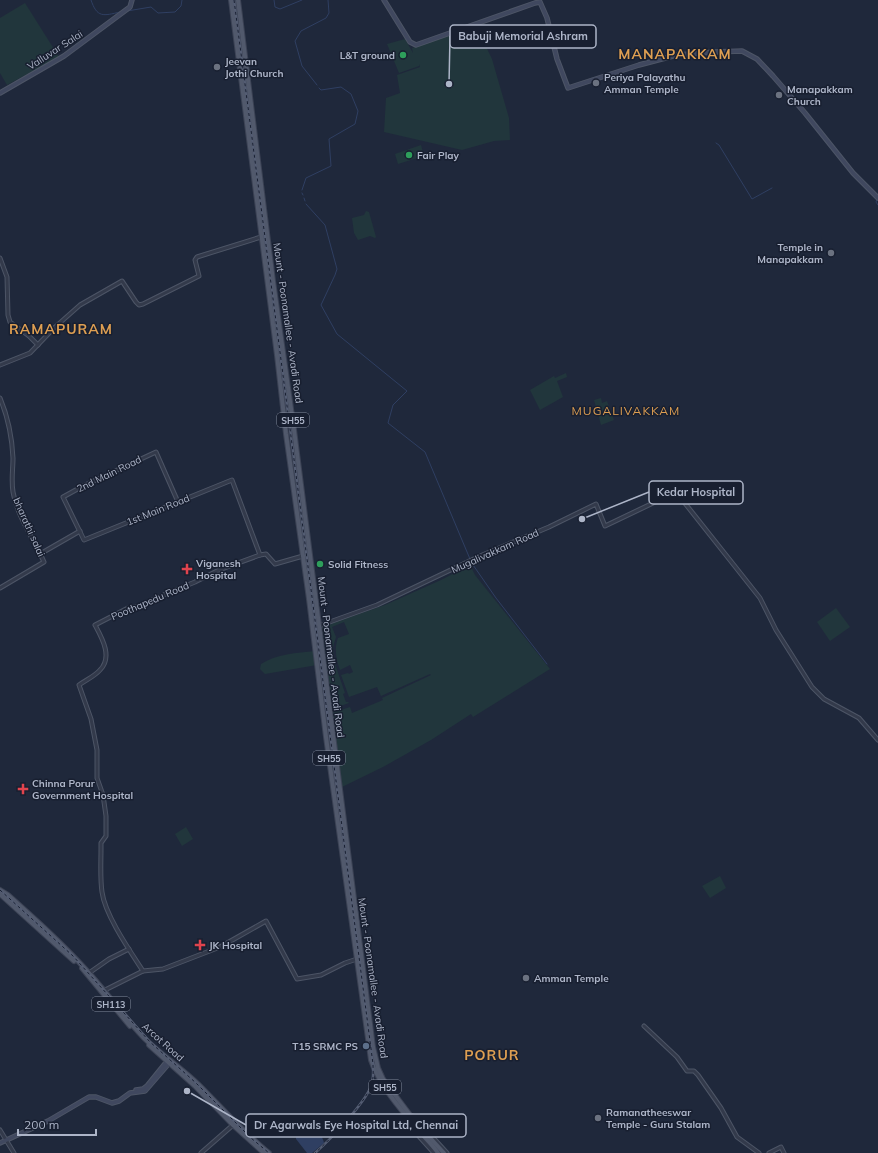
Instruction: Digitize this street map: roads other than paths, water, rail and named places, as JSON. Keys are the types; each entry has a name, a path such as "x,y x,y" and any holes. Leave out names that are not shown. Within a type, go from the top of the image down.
{"main road":[{"name":"Valluvar Salai","path":"0,93 64,56 130,8 132,0"},
{"name":"Mount - Poonamallee - Avadi Road","path":"231,0 286,434 323,707 357,937"},
{"name":"Mount - Poonamallee - Avadi Road","path":"238,0 319,626 371,1060 374,1070 404,1112"},
{"path":"384,0 410,42 416,45 540,1 547,18 557,59 568,88 639,65 677,55 742,51 757,59 773,76 853,173 877,197"},
{"path":"304,567 311,566"},
{"path":"323,707 329,706"},
{"name":"Arcot Road","path":"0,890 8,895 51,934 89,972 143,1037 233,1125 264,1153"},
{"name":"Arcot Road","path":"0,894 81,967 125,1021 145,1042 198,1084 269,1153"},
{"name":"Mount - Poonamallee - Avadi Road","path":"367,1019 378,1068 383,1079 411,1118"},
{"path":"0,1143 48,1121 90,1097 96,1096 112,1103 119,1101 130,1093 144,1091 148,1089 169,1061"},
{"name":"SH55","path":"404,1112 444,1153"},
{"name":"SH55","path":"411,1118 438,1153"}],"street":[{"path":"0,365 30,353 54,328 80,305 122,281 136,302 139,305 143,304 199,276 195,260 197,257 261,237"},
{"path":"0,258 7,277 8,315 10,322 29,336 38,345"},
{"name":"bharathi salai","path":"0,398 8,417 13,457 13,493 18,509 44,562 0,588"},
{"name":"2nd Main Road","path":"80,531 63,497 156,452 178,502"},
{"name":"1st Main Road","path":"80,531 84,540 232,480 260,555"},
{"name":"Mugalivakkam Road","path":"313,628 377,605 477,557 549,528 596,504 605,526 674,493 680,497 760,598 776,630 812,687 824,699 859,718 878,740"},
{"path":"40,554 80,531"},
{"path":"260,555 266,554 275,564 303,556"},
{"name":"Poothapedu Road","path":"143,971 117,930 102,893 100,849 101,843 106,836 106,816 103,795 97,778 97,750 91,719 79,685 101,670 105,660 106,651 103,640 95,625 128,608 143,606 156,598 195,582 219,570 260,555"},
{"path":"105,990 143,971 163,969 220,947 266,921 297,978 321,975 359,961"},
{"path":"89,972 129,949"},
{"path":"644,1026 677,1057 687,1071 694,1072 698,1075 721,1108 738,1137 759,1153"},
{"path":"404,1112 407,1123 434,1153"},
{"path":"411,1118 413,1116 447,1153"},
{"path":"201,1153 233,1125"},
{"path":"0,1130 14,1153"},
{"path":"769,1153 781,1148 784,1153"}],"water":[{"path":"308,1124 318,1132 324,1143 312,1153 307,1153 296,1139 296,1137"}],"waterway":[{"path":"91,0 98,13 105,15 120,12"},
{"path":"127,11 151,7 158,13 175,12 181,6 182,0"},
{"path":"274,0 275,7 280,9 302,0"},
{"path":"317,85 302,66 295,41 301,31 326,18 329,13 328,0"},
{"path":"302,190 306,178 331,166 329,139 355,124 358,111 351,94 341,87 321,90 319,88"},
{"path":"716,143 719,145 752,199 772,188"},
{"path":"877,199 876,202 878,205"},
{"path":"306,204 325,225 337,269 321,305 337,334 407,391 393,405 388,423 425,452 470,559"},
{"path":"471,562 496,598 547,664"}],"railway":[{"path":"234,0 373,1064 373,1081 362,1102 315,1153"},
{"path":"0,890 73,956 150,1042 196,1083 251,1138 269,1153"}],"place":[{"name":"L&T ground","path":"403,55"},
{"name":"Jeevan Jothi Church","path":"217,67"},
{"name":"Periya Palayathu Amman Temple","path":"596,83"},
{"name":"Babuji Memorial Ashram","path":"449,84"},
{"name":"Manapakkam Church","path":"779,95"},
{"name":"Fair Play","path":"409,155"},
{"name":"Temple in Manapakkam","path":"831,253"},
{"name":"Kedar Hospital","path":"582,519"},
{"name":"Solid Fitness","path":"320,564"},
{"name":"Viganesh Hospital","path":"187,569"},
{"name":"Chinna Porur Government Hospital","path":"23,789"},
{"name":"JK Hospital","path":"200,945"},
{"name":"Amman Temple","path":"526,978"},
{"name":"T15 SRMC PS","path":"366,1046"},
{"name":"Dr Agarwals Eye Hospital Ltd, Chennai","path":"187,1091"},
{"name":"Ramanatheeswar Temple - Guru Stalam","path":"598,1118"}],"district":[{"name":"MANAPAKKAM","path":"675,54"},
{"name":"RAMAPURAM","path":"61,329"},
{"name":"MUGALIVAKKAM","path":"626,410"},
{"name":"PORUR","path":"492,1055"}]}
